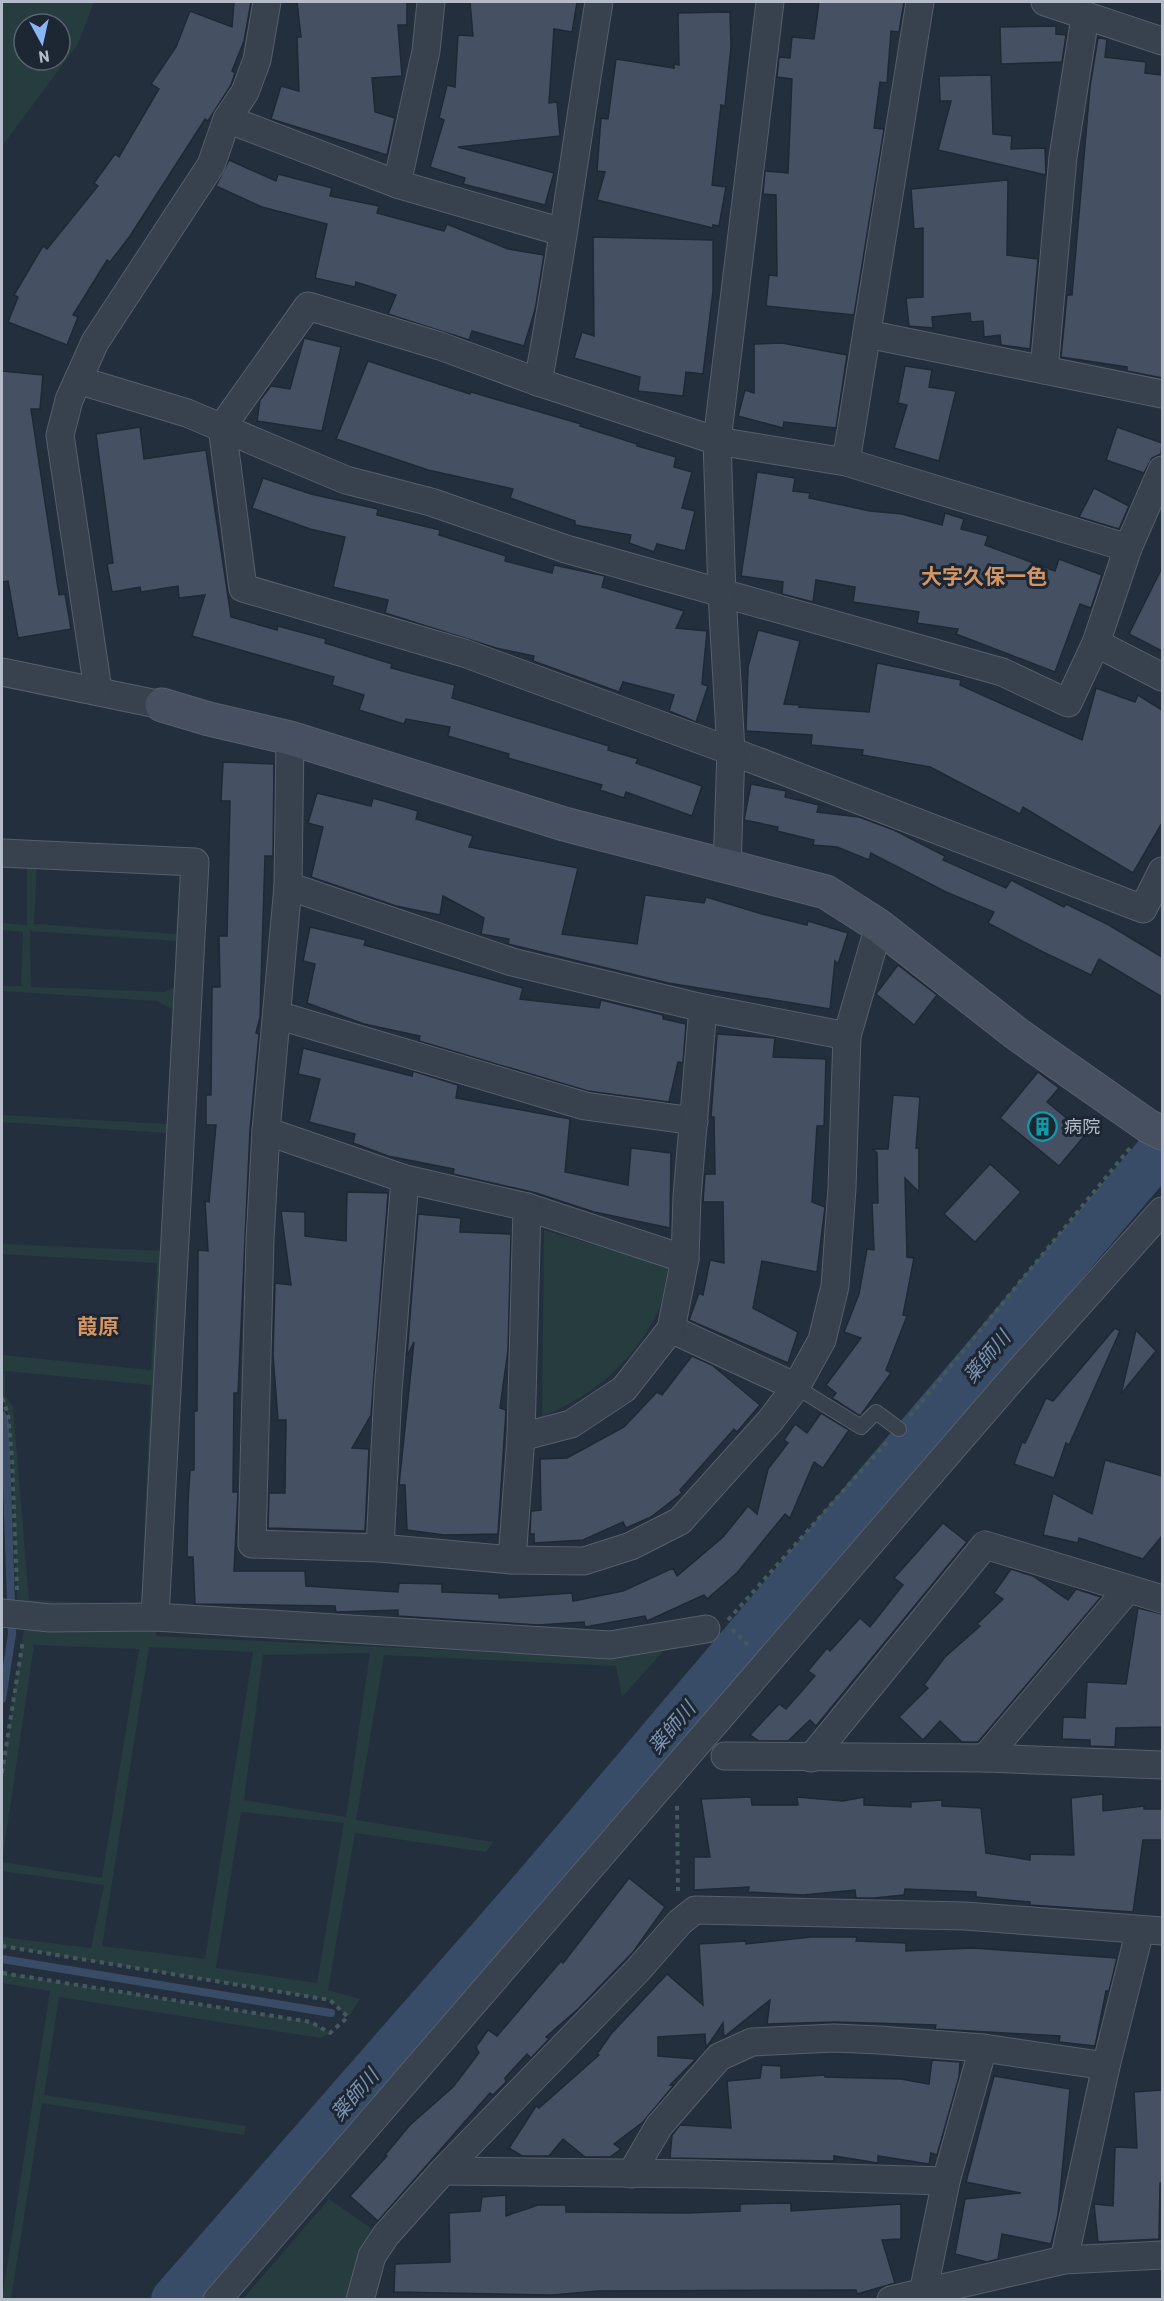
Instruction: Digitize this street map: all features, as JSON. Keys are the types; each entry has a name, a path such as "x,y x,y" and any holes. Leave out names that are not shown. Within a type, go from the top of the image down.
{"street":[{"path":"98,690 60,435 63,417 95,342 211,165 227,119 245,92 257,60 267,2"},
{"path":"397,184 426,51 431,2"},
{"path":"537,382 556,282 599,2"},
{"path":"727,868 731,752 722,594 717,441 770,2"},
{"path":"846,462 920,2"},
{"path":"1045,2 1162,41"},
{"path":"1044,370 1064,156 1085,17"},
{"path":"227,119 397,184 562,232"},
{"path":"1128,548 846,462 717,441 537,382 440,346 308,306 222,427 243,588 464,653 1143,909 1162,870"},
{"path":"867,334 1162,394"},
{"path":"78,380 187,413 346,480 431,502 566,549 1002,672 1068,703 1096,643 1128,548 1162,470"},
{"path":"1096,643 1162,677"},
{"path":"2,672 98,690 290,738 564,824 826,892 879,926 1017,1034 1155,1130"},
{"path":"290,738 288,886 266,1131 260,1240 252,1544 380,1548 513,1560 584,1561 631,1546 680,1521 770,1421 796,1387 822,1340 835,1286 842,1188 847,1036 879,926"},
{"path":"2,853 195,862 154,1617"},
{"path":"288,886 512,962 703,1008 847,1036"},
{"path":"522,1437 572,1424 624,1389 671,1329 685,1259 703,1008"},
{"path":"278,1015 585,1106 694,1120"},
{"path":"266,1131 405,1179 527,1207 685,1259"},
{"path":"380,1548 388,1390 405,1179"},
{"path":"513,1560 522,1437 527,1207"},
{"path":"217,2300 677,1764 1012,1379 1162,1211"},
{"path":"671,1329 796,1387"},
{"path":"811,1758 985,1545 1162,1599"},
{"path":"985,1758 1128,1589"},
{"path":"15,1614 50,1618 154,1617 610,1644 716,1626"},
{"path":"725,1756 985,1758 1162,1765"},
{"path":"360,2300 372,2256 387,2235 443,2171 695,1910 965,1916 1151,1930 1106,2066 1064,2260"},
{"path":"631,2174 659,2126 719,2057 752,2042 834,2038 983,2048 1106,2066"},
{"path":"922,2293 946,2181 983,2048"},
{"path":"443,2171 946,2181"},
{"path":"891,2300 1064,2260 1162,2255"}],"lane":[{"path":"796,1387 861,1427 876,1412 899,1429"}],"path":[{"path":"766,1662 716,1626 899,1429 1155,1130"},
{"path":"2,1398 8,1414 12,1458 15,1614 2,1773"},
{"path":"677,1764 676,1866 678,1895 685,1918"},
{"path":"2,1946 330,2000 348,2017 330,2033 311,2022 2,1973"}],"green space":[{"path":"2,2 94,2 78,44 72,52 72,12 12,12 12,72 57,72 2,146"},
{"path":"195,862 155,1617 156,1636 508,1653 510,1639 668,1646 622,1697 616,1666 384,1655 356,1820 493,1842 486,1852 355,1833 328,1990 360,1999 348,2017 330,2000 2,1946 2,1937 91,1948 104,1885 2,1871 2,1862 2,1773 26,1616 18,1615 12,1458 8,1414 2,1398 2,1355 151,1370 157,1263 2,1254 2,1244 163,1251 166,1133 2,1122 2,1115 167,1124 172,1009 157,1001 2,991 2,986 21,986 23,932 2,930 2,923 27,925 27,863","holes":["37,863 180,871 176,934 34,924","30,931 176,941 174,987 165,992 31,987","5,1371 151,1385 141,1605 29,1600 13,1407 5,1396","34,1645 139,1649 102,1878 2,1862","149,1647 253,1652 205,1959 102,1946","370,1653 346,1817 244,1800 263,1655","241,1812 344,1823 317,1983 216,1968"]},
{"path":"544,1230 668,1267 659,1308 636,1348 623,1363 594,1388 578,1399 542,1417"},
{"path":"2,1973 311,2022 330,2033 321,2038 59,1997 44,2095 246,2126 244,2135 42,2103 11,2299 2,2299 50,1991 2,1983"},
{"path":"329,2199 375,2231 348,2299 242,2300"}],"building":[{"path":"234,2 251,2 244,41 232,71 235,73 231,85 208,121 205,119 130,236 110,262 107,260 73,315 78,317 67,345 8,322 18,297 14,295 43,246 47,249 98,186 94,183 115,154 119,157 159,89 151,84 176,47 190,11 232,27"},
{"path":"297,2 407,2 407,25 398,25 402,76 372,78 375,112 395,118 387,155 271,119 281,86 299,91 297,37 301,37"},
{"path":"470,2 577,2 572,32 554,29 549,103 557,102 560,136 458,147 554,173 545,205 463,184 465,178 430,167 444,120 439,118 447,85 455,87 458,35 473,36"},
{"path":"819,2 904,2 899,32 891,31 887,83 880,82 874,128 884,129 854,315 766,306 769,275 777,276 776,195 763,194 765,171 788,173 792,79 777,77 779,57 790,58 792,37 814,39"},
{"path":"730,12 731,47 725,106 721,105 712,185 726,187 719,226 713,225 713,228 597,200 605,172 597,171 601,118 608,119 616,59 674,68 674,64 679,65 678,13"},
{"path":"1056,26 1056,34 1066,35 1062,62 1001,64 1000,27"},
{"path":"1098,38 1107,39 1105,57 1146,62 1145,73 1162,75 1162,378 1127,371 1127,367 1061,357 1067,295 1072,295 1090,87"},
{"path":"991,75 993,134 1012,136 1011,149 1045,148 1046,175 938,150 951,101 940,101 939,76"},
{"path":"229,160 276,181 278,174 332,188 330,196 379,206 377,213 444,231 447,224 508,249 544,255 535,310 524,346 472,331 469,340 388,314 396,295 356,282 355,287 315,278 327,224 262,207 216,186"},
{"path":"1008,180 1007,255 1038,259 1030,349 1001,345 1000,335 984,337 983,321 971,322 970,313 932,317 933,328 909,326 906,298 923,297 923,228 914,229 911,189"},
{"path":"593,237 713,240 713,291 703,374 686,372 683,396 638,391 640,377 574,358 582,332 594,336"},
{"path":"304,338 341,347 322,431 257,421 260,400 271,386 290,389"},
{"path":"782,343 847,355 836,428 784,422 783,428 738,416 745,390 754,393 754,344"},
{"path":"368,361 470,394 471,392 581,424 580,426 637,444 637,446 676,457 674,467 692,472 682,508 695,511 685,551 657,544 654,552 629,543 631,535 575,525 575,521 510,498 513,489 428,470 336,439"},
{"path":"905,366 932,370 929,387 956,391 939,461 894,448 907,405 898,403"},
{"path":"2,371 43,375 40,409 31,409 59,595 65,594 71,629 18,638 8,581 2,582"},
{"path":"140,427 144,459 206,450 231,617 277,630 278,626 326,639 325,643 392,664 391,668 455,685 452,698 609,746 608,750 638,759 636,763 702,786 692,816 626,792 624,798 600,790 602,785 508,758 509,754 448,736 450,727 406,719 404,724 359,710 364,695 332,685 334,677 192,636 205,595 179,598 178,586 141,592 140,587 112,592 107,564 113,563 96,434"},
{"path":"1117,427 1162,443 1161,454 1152,458 1144,473 1106,460"},
{"path":"757,472 795,478 793,491 810,493 809,498 870,511 902,514 942,525 945,513 964,519 961,529 988,536 985,545 1055,571 1059,559 1102,575 1091,608 1080,604 1055,672 956,634 958,629 917,623 919,612 853,602 855,587 816,580 813,602 782,594 783,582 741,576"},
{"path":"263,478 311,494 378,509 377,515 440,530 439,535 506,556 505,561 552,573 554,565 605,576 602,587 684,611 676,628 707,631 702,684 708,686 696,722 669,711 674,695 623,682 619,692 533,661 534,656 496,648 385,613 388,600 333,587 345,537 310,529 252,508"},
{"path":"1094,488 1129,506 1119,529 1079,517"},
{"path":"1162,568 1162,651 1129,634"},
{"path":"758,630 800,641 784,704 800,705 799,707 869,712 877,663 961,680 960,685 1082,740 1096,688 1135,702 1138,695 1162,710 1162,823 1133,873 1023,807 1020,814 930,767 862,755 863,750 811,745 812,735 746,731 748,667"},
{"path":"223,762 274,764 273,856 265,856 260,1017 256,1033 259,1034 250,1130 238,1393 234,1393 233,1492 238,1492 234,1571 305,1571 306,1586 398,1592 399,1583 442,1584 442,1592 499,1594 499,1598 572,1593 573,1601 623,1591 673,1568 677,1576 723,1537 748,1506 757,1514 768,1469 788,1443 784,1440 795,1424 807,1433 821,1413 849,1430 823,1468 814,1462 790,1518 785,1514 737,1573 707,1599 704,1595 647,1621 645,1616 585,1627 584,1622 538,1625 398,1616 398,1610 336,1612 335,1606 195,1604 193,1557 187,1557 188,1502 190,1470 194,1470 194,1411 197,1411 198,1250 208,1251 205,1201 209,1202 216,1125 206,1125 206,1095 211,1095 212,987 220,987 219,936 227,936 230,801 221,801"},
{"path":"751,784 786,791 785,797 819,805 817,812 859,817 894,830 945,856 943,860 1006,888 1011,880 1064,907 1066,904 1109,925 1162,957 1162,997 1099,959 1091,975 1043,952 988,923 994,912 946,892 871,853 869,860 837,847 813,845 814,840 777,831 778,827 744,820"},
{"path":"317,793 371,806 373,798 418,811 416,819 473,836 469,847 578,868 562,934 637,944 645,895 704,903 706,897 762,914 807,925 808,921 848,933 838,964 835,961 830,1009 668,983 508,944 509,939 481,934 484,918 443,896 440,915 396,906 311,877 323,827 308,823"},
{"path":"310,927 366,940 364,945 523,988 520,999 599,1008 601,1000 663,1015 663,1019 686,1024 683,1063 678,1062 669,1102 588,1091 419,1041 420,1036 364,1024 307,1003 315,964 303,961"},
{"path":"898,965 937,995 914,1025 876,994"},
{"path":"717,1034 775,1038 773,1057 826,1059 824,1126 817,1126 812,1202 825,1207 817,1272 762,1261 753,1308 798,1332 788,1363 689,1320 699,1293 703,1295 710,1260 724,1263 723,1202 703,1202 705,1174 715,1174 714,1117 711,1117"},
{"path":"303,1048 412,1076 413,1071 458,1085 456,1098 570,1119 565,1172 628,1185 631,1148 671,1153 670,1228 594,1212 536,1193 453,1174 454,1169 388,1156 353,1143 355,1134 309,1122 320,1079 298,1074"},
{"name":"病院","path":"1038,1072 1059,1088 1047,1102 1086,1134 1059,1166 1000,1118"},
{"path":"893,1095 920,1097 916,1148 919,1148 919,1192 905,1178 907,1257 914,1258 903,1315 907,1316 886,1370 891,1373 860,1416 832,1398 836,1393 826,1385 861,1338 844,1332 859,1294 867,1249 874,1250 872,1203 878,1203 877,1153 873,1149 888,1149"},
{"path":"990,1164 1021,1192 975,1242 944,1214"},
{"path":"347,1192 388,1193 371,1415 352,1448 369,1449 365,1531 268,1528 269,1493 285,1493 286,1420 278,1420 273,1355 275,1283 291,1285 281,1211 305,1212 305,1236 346,1241"},
{"path":"418,1214 461,1218 460,1232 511,1234 508,1350 500,1408 506,1410 498,1534 444,1535 407,1530 405,1485 399,1485 414,1342 407,1356"},
{"path":"1115,1328 1120,1331 1069,1445 1066,1443 1054,1478 1014,1464 1022,1442 1025,1443 1046,1398 1053,1401"},
{"path":"1136,1330 1156,1351 1121,1394"},
{"path":"692,1356 712,1365 760,1405 737,1432 734,1429 680,1490 682,1493 651,1517 626,1528 623,1522 583,1540 534,1543 534,1534 530,1534 531,1511 541,1510 540,1459 567,1458 624,1427 657,1392 662,1395"},
{"path":"1105,1460 1162,1476 1162,1536 1143,1559 1079,1538 1078,1543 1043,1535 1053,1493 1092,1514"},
{"path":"943,1523 967,1542 816,1726 810,1720 788,1741 759,1741 750,1735 779,1704 786,1709 815,1676 808,1671 827,1648 830,1651 860,1618 870,1627 903,1585 894,1578"},
{"path":"1011,1569 1033,1576 1068,1600 1076,1589 1101,1597 978,1742 962,1742 940,1721 923,1740 899,1717 928,1688 924,1685 945,1657 980,1626 977,1624 1003,1599 994,1593"},
{"path":"1138,1608 1162,1614 1162,1727 1116,1728 1115,1747 1090,1746 1090,1740 1062,1739 1063,1717 1085,1718 1087,1682 1126,1684"},
{"path":"1103,1794 1103,1811 1144,1806 1144,1809 1162,1809 1162,1840 1143,1840 1133,1912 1030,1905 1030,1902 976,1897 976,1892 905,1889 904,1895 856,1898 855,1890 803,1895 748,1892 749,1887 694,1890 694,1857 710,1857 701,1799 751,1797 752,1805 798,1805 797,1797 843,1801 864,1797 864,1805 911,1807 911,1802 942,1800 942,1806 981,1808 986,1853 1030,1860 1030,1854 1074,1855 1071,1798"},
{"path":"629,1878 665,1907 633,1952 578,2009 546,2037 549,2039 531,2058 527,2054 505,2078 506,2082 493,2095 490,2093 378,2221 350,2196 387,2156 385,2155 410,2125 453,2087 479,2053 476,2047 488,2030 497,2036 561,1961 563,1963"},
{"path":"811,1937 857,1937 856,1941 906,1943 906,1951 973,1948 1117,1958 1109,1991 1106,1991 1095,2046 1059,2042 1060,2036 935,2029 936,2025 835,2022 767,2024 770,2000 724,2037 723,2023 706,2048 705,2034 658,2037 658,2056 696,2059 670,2085 674,2085 643,2122 614,2144 621,2149 610,2157 585,2157 563,2139 549,2156 522,2156 509,2148 536,2106 539,2108 599,2055 597,2054 611,2034 667,1974 703,2005 699,1944 746,1941 746,1944"},
{"path":"932,2060 960,2062 959,2077 937,2155 931,2153 929,2164 878,2156 878,2163 834,2156 834,2161 670,2158 672,2135 680,2125 731,2128 727,2081 760,2078 762,2065 781,2066 781,2078 825,2075 825,2077 901,2079 929,2084"},
{"path":"994,2076 1070,2089 1058,2215 1051,2244 1002,2234 998,2259 987,2262 955,2254 965,2199 1021,2193 966,2182"},
{"path":"1162,2090 1162,2183 1160,2183 1159,2239 1098,2242 1094,2204 1113,2206 1115,2147 1137,2148 1134,2092"},
{"path":"506,2195 506,2216 538,2205 566,2205 566,2212 687,2213 740,2211 740,2204 791,2203 791,2211 901,2204 901,2239 882,2240 895,2283 857,2294 856,2290 598,2291 552,2295 394,2292 395,2264 450,2262 449,2213 480,2211 482,2197"}],"waterway":[{"name":"薬師川","path":"174,2300 536,1886 1162,1149"},
{"path":"2,1415 5,1423 12,1634 2,1699"},
{"path":"2,1959 331,2013"}],"place":[{"name":"病院","path":"1043,1126"}],"district":[{"name":"大字久保一色","path":"984,575"},
{"name":"葭原","path":"98,1325"}]}
